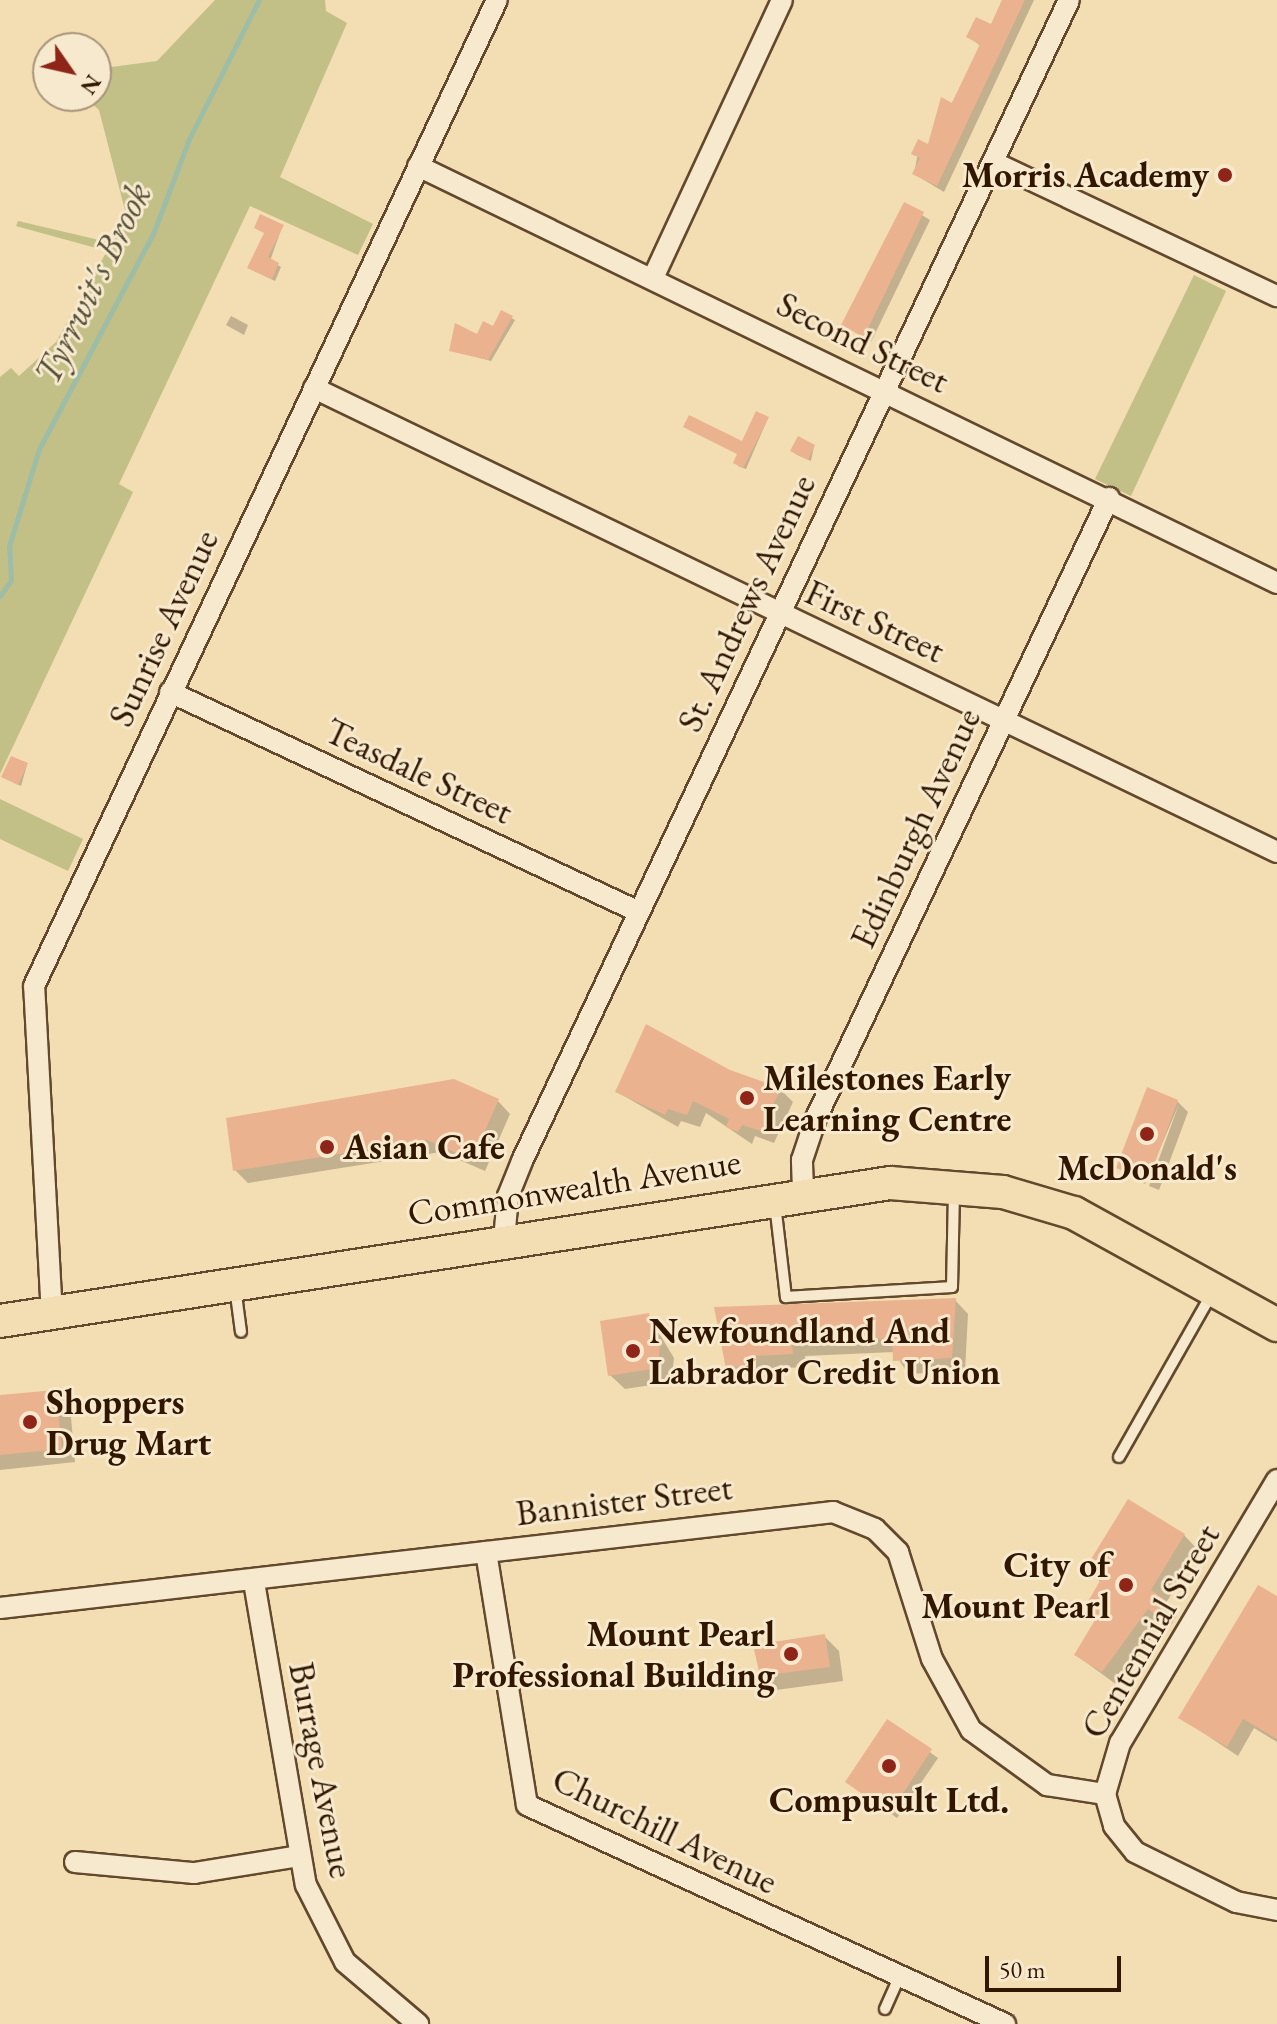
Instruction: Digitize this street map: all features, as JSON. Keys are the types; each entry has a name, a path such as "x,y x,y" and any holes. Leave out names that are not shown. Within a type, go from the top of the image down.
{"main road":[{"name":"Commonwealth Avenue","path":"0,1321 52,1316 234,1281 788,1193 890,1183 955,1186 1074,1213 1215,1287 1277,1325"}],"street":[{"name":"Sunrise Avenue","path":"52,1316 34,986 497,0"},
{"path":"653,278 782,0"},
{"name":"St. Andrews Avenue","path":"504,1240 514,1178 1069,0"},
{"path":"993,162 1277,296"},
{"name":"Second Street","path":"418,166 1109,498 1277,583"},
{"name":"First Street","path":"314,388 1277,852"},
{"name":"Edinburgh Avenue","path":"788,1193 816,1118 1109,498"},
{"name":"Teasdale Street","path":"170,692 639,912"},
{"name":"Centennial Street","path":"1277,1480 1120,1743 1105,1794 1114,1826 1135,1852 1236,1902 1277,1910"},
{"name":"Bannister Street","path":"0,1608 254,1582 810,1511 855,1518 884,1536 903,1561 932,1659 971,1730 1047,1785 1105,1794"},
{"name":"Churchill Avenue","path":"486,1552 527,1805 900,1976 993,2022"},
{"name":"Burrage Avenue","path":"254,1582 299,1856 318,1916 345,1962 418,2024"},
{"path":"75,1862 194,1873 299,1856"}],"lane":[{"path":"788,1193 786,1297 952,1287 955,1186"},
{"path":"234,1281 241,1332"},
{"path":"1119,1457 1215,1287"},
{"path":"885,2009 900,1976"}],"shaded area":[{"path":"215,0 325,0 326,11 347,23 280,177 373,224 358,255 250,206 119,484 133,492 0,774 0,377 11,368 19,376 56,342 107,251 16,226 18,221 112,243 127,218 100,112 112,112 112,67 157,61"},
{"path":"1194,275 1226,291 1131,496 1095,479"},
{"path":"0,799 83,839 68,871 0,839"}],"building":[{"path":"1002,0 1025,0 937,186 912,174 920,158 911,154 918,139 928,144 941,97 952,103 980,44 966,37 976,17 991,24"},
{"path":"904,202 924,212 864,337 841,325"},
{"path":"260,214 284,225 268,257 279,263 272,279 247,268 264,233 254,228"},
{"path":"501,310 513,316 488,360 449,351 455,323 477,334 483,321 493,326"},
{"path":"756,411 769,417 743,468 733,463 737,454 683,427 689,415 742,441"},
{"path":"798,436 815,445 808,460 790,451"},
{"path":"11,756 28,763 18,785 1,777"},
{"path":"646,1024 730,1070 781,1088 761,1131 742,1125 738,1132 726,1127 729,1119 693,1101 687,1115 668,1109 665,1115 615,1092"},
{"path":"454,1079 499,1099 472,1160 427,1140 233,1171 226,1118"},
{"name":"McDonald's","path":"1147,1087 1178,1100 1148,1181 1116,1168"},
{"path":"956,1298 952,1358 893,1361 892,1338 792,1343 793,1354 755,1356 756,1363 726,1369 714,1307"},
{"name":"Newfoundland And Labrador Credit Union","path":"649,1313 654,1343 660,1342 658,1368 608,1376 600,1321"},
{"name":"Shoppers Drug Mart","path":"56,1390 62,1449 0,1455 0,1395"},
{"name":"City of Mount Pearl","path":"1128,1499 1185,1534 1151,1590 1164,1599 1155,1614 1148,1609 1102,1672 1074,1655 1095,1620 1082,1612 1101,1579 1085,1569"},
{"path":"1258,1585 1277,1596 1277,1739 1243,1719 1227,1747 1178,1718"},
{"name":"Mount Pearl Professional Building","path":"825,1634 830,1667 760,1676 753,1645"},
{"name":"Compusult Ltd.","path":"887,1719 932,1749 890,1813 845,1782"}],"waterway":[{"name":"Tyrrwit's Brook","path":"0,596 11,580 9,546 39,449 153,234 189,139 259,0"}],"place":[{"name":"Morris Academy","path":"1225,175"},
{"name":"Milestones Early Learning Centre","path":"747,1098"},
{"name":"McDonald's","path":"1147,1134"},
{"name":"Asian Cafe","path":"327,1147"},
{"name":"Newfoundland And Labrador Credit Union","path":"633,1351"},
{"name":"Shoppers Drug Mart","path":"30,1422"},
{"name":"City of Mount Pearl","path":"1126,1585"},
{"name":"Mount Pearl Professional Building","path":"791,1654"},
{"name":"Compusult Ltd.","path":"889,1766"}]}
